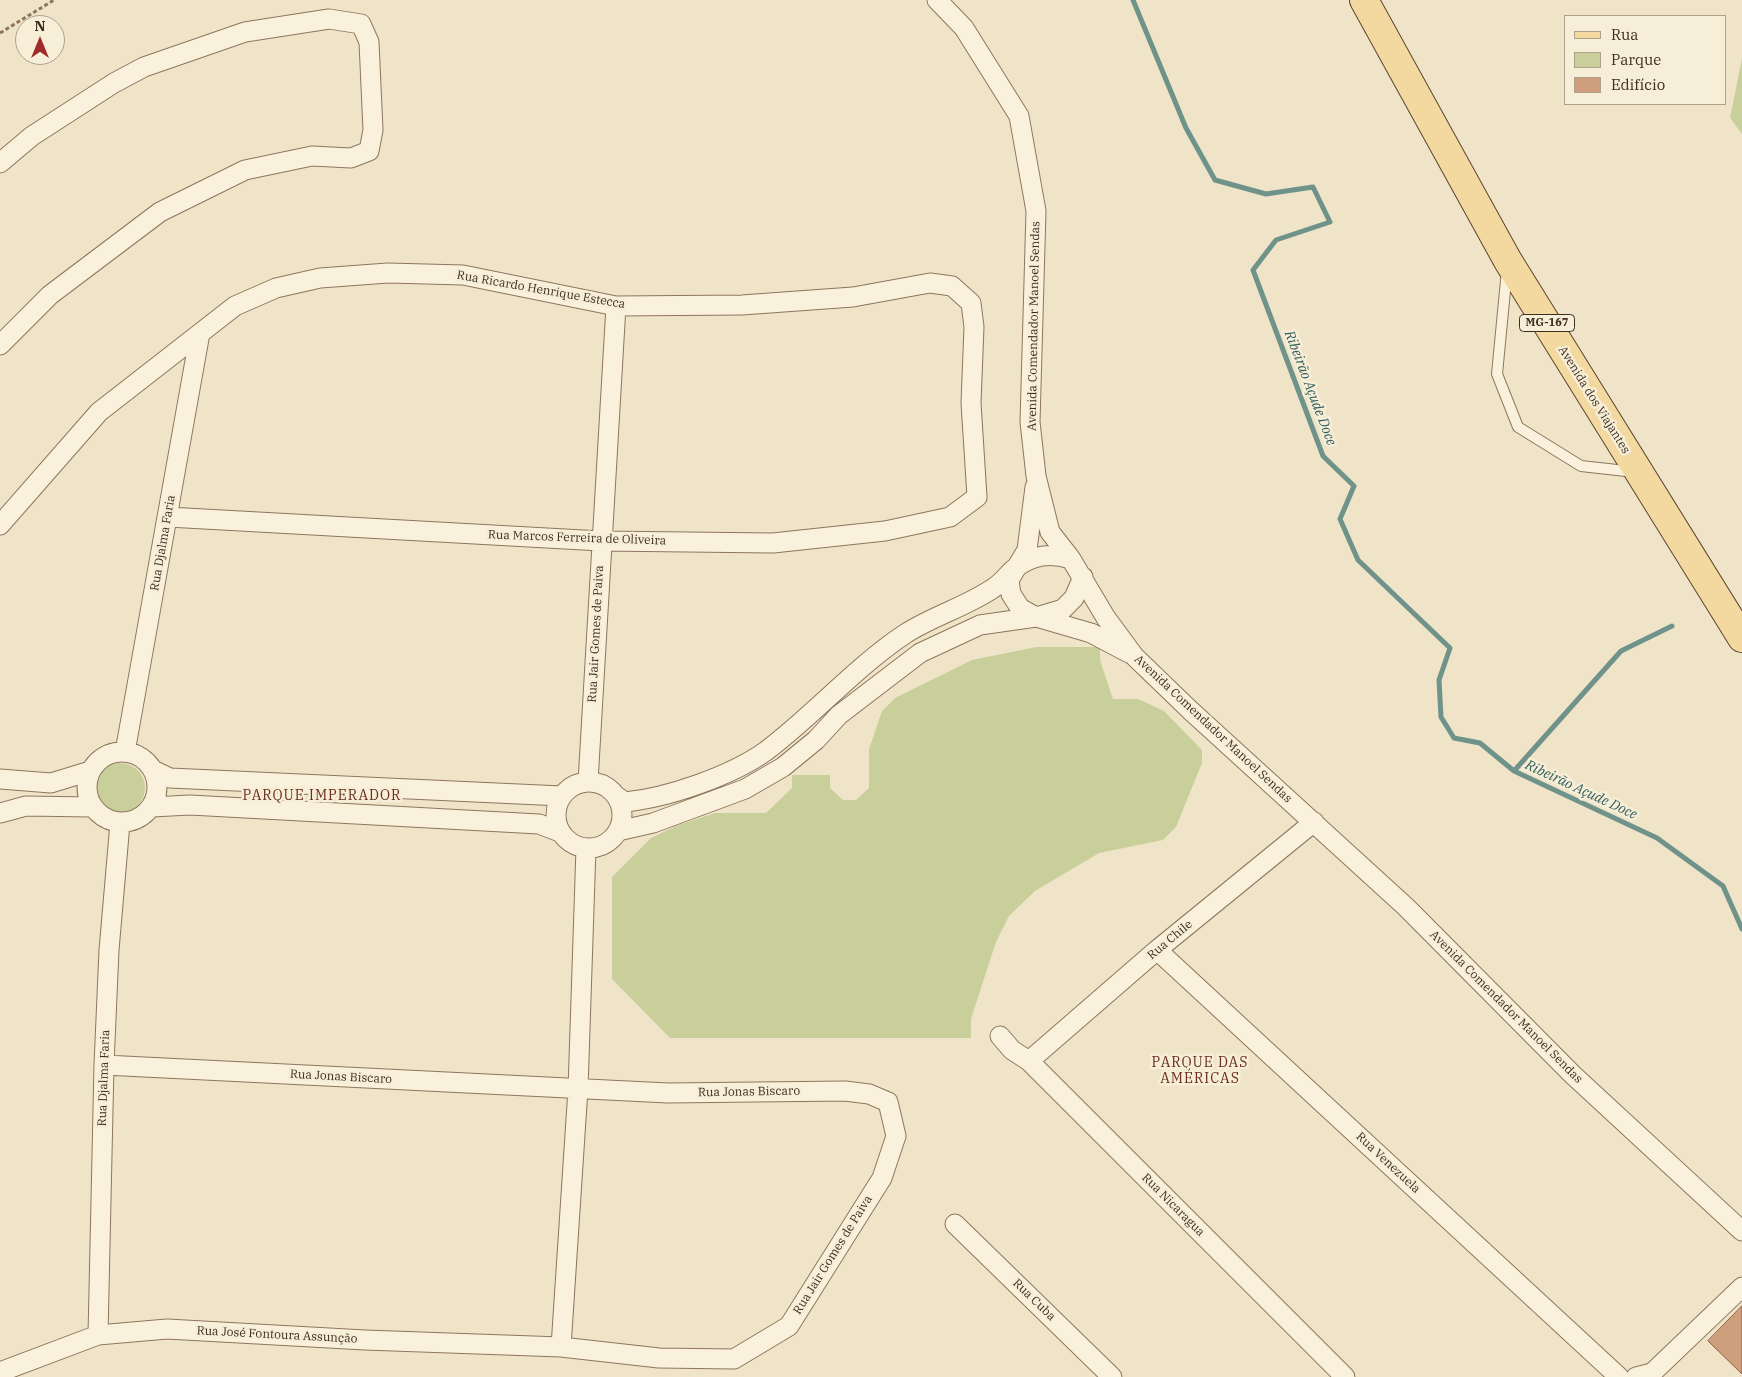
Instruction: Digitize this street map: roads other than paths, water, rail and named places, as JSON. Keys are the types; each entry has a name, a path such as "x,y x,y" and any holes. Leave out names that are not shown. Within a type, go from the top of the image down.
{"main road":[{"name":"Avenida dos Viajantes","path":"1364,0 1508,261 1742,638"}],"street":[{"name":"Avenida Comendador Manoel Sendas","path":"937,0 964,28 1019,116 1036,211 1030,422 1036,476 1050,532 1083,577 1106,618 1134,656 1191,712 1406,907 1573,1075 1742,1231"},
{"path":"0,163 32,136 114,83 144,67 245,32 329,20 361,24 369,42 373,130 368,151 351,158 312,156 244,170 160,212 50,295 0,345"},
{"name":"Rua Ricardo Henrique Estecca","path":"0,525 99,412 235,306 276,288 320,278 388,273 463,275 616,306 742,305 853,297 930,283 952,286 971,303 974,327 971,403 977,498"},
{"name":"Rua Jair Gomes de Paiva","path":"588,782 616,306"},
{"name":"Rua Djalma Faria","path":"125,752 200,333"},
{"path":"1036,476 1027,550 1009,580 1011,594 1020,608 1036,617 1091,633 1134,656"},
{"name":"Rua Marcos Ferreira de Oliveira","path":"168,517 601,541 774,543 885,531 950,517 977,498"},
{"path":"560,832 555,814 562,796 573,786 588,782 604,785 625,802 646,800 713,779 765,752 851,675 905,635 943,613 994,589 1015,568 1037,556 1060,555 1071,559"},
{"path":"152,807 190,805 539,824 560,832 571,844 586,848 605,844 618,831 653,823 744,789 783,767 816,740 839,716 920,653 980,625 1036,617 1063,609 1074,598 1083,577"},
{"path":"0,779 52,783 90,771 105,756 125,752 141,757 153,770 170,778 562,796"},
{"path":"90,771 86,789 92,807 105,819 120,823 140,818 152,807 157,790 153,770"},
{"path":"616,796 622,813 618,831"},
{"path":"0,813 26,806 92,807"},
{"name":"Rua Chile","path":"1029,1061 1157,950 1314,822"},
{"name":"Rua Djalma Faria","path":"98,1334 104,1065 109,950 120,823"},
{"path":"561,1347 578,1089 586,848"},
{"name":"Rua Venezuela","path":"1157,950 1619,1377"},
{"name":"Rua Nicaragua","path":"1000,1036 1012,1050 1029,1061 1345,1377"},
{"name":"Rua Jonas Biscaro","path":"104,1065 668,1093 846,1091 869,1094 888,1102"},
{"name":"Rua Jair Gomes de Paiva","path":"561,1347 659,1358 734,1359 789,1326 882,1178 896,1136 888,1102"},
{"name":"Rua Cuba","path":"955,1224 1112,1377"},
{"path":"1636,1377 1652,1373 1742,1287"},
{"name":"Rua José Fontoura Assunção","path":"0,1372 98,1334 167,1329 365,1340 561,1347"}],"lane":[{"path":"1508,261 1497,374 1518,427 1581,466 1639,472"}],"waterway":[{"name":"Ribeirão Açude Doce","path":"1133,0 1186,128 1215,180 1266,194 1313,187 1330,222 1276,240 1253,270 1323,456 1354,486 1340,519 1358,560 1450,648 1439,680 1441,717 1454,738 1480,743 1514,771 1657,838 1723,886 1742,929"},
{"path":"1514,771 1621,651 1672,626"}],"district":[{"name":"PARQUE IMPERADOR","path":"322,796"},
{"name":"PARQUE DAS AMÉRICAS","path":"1200,1072"}]}
